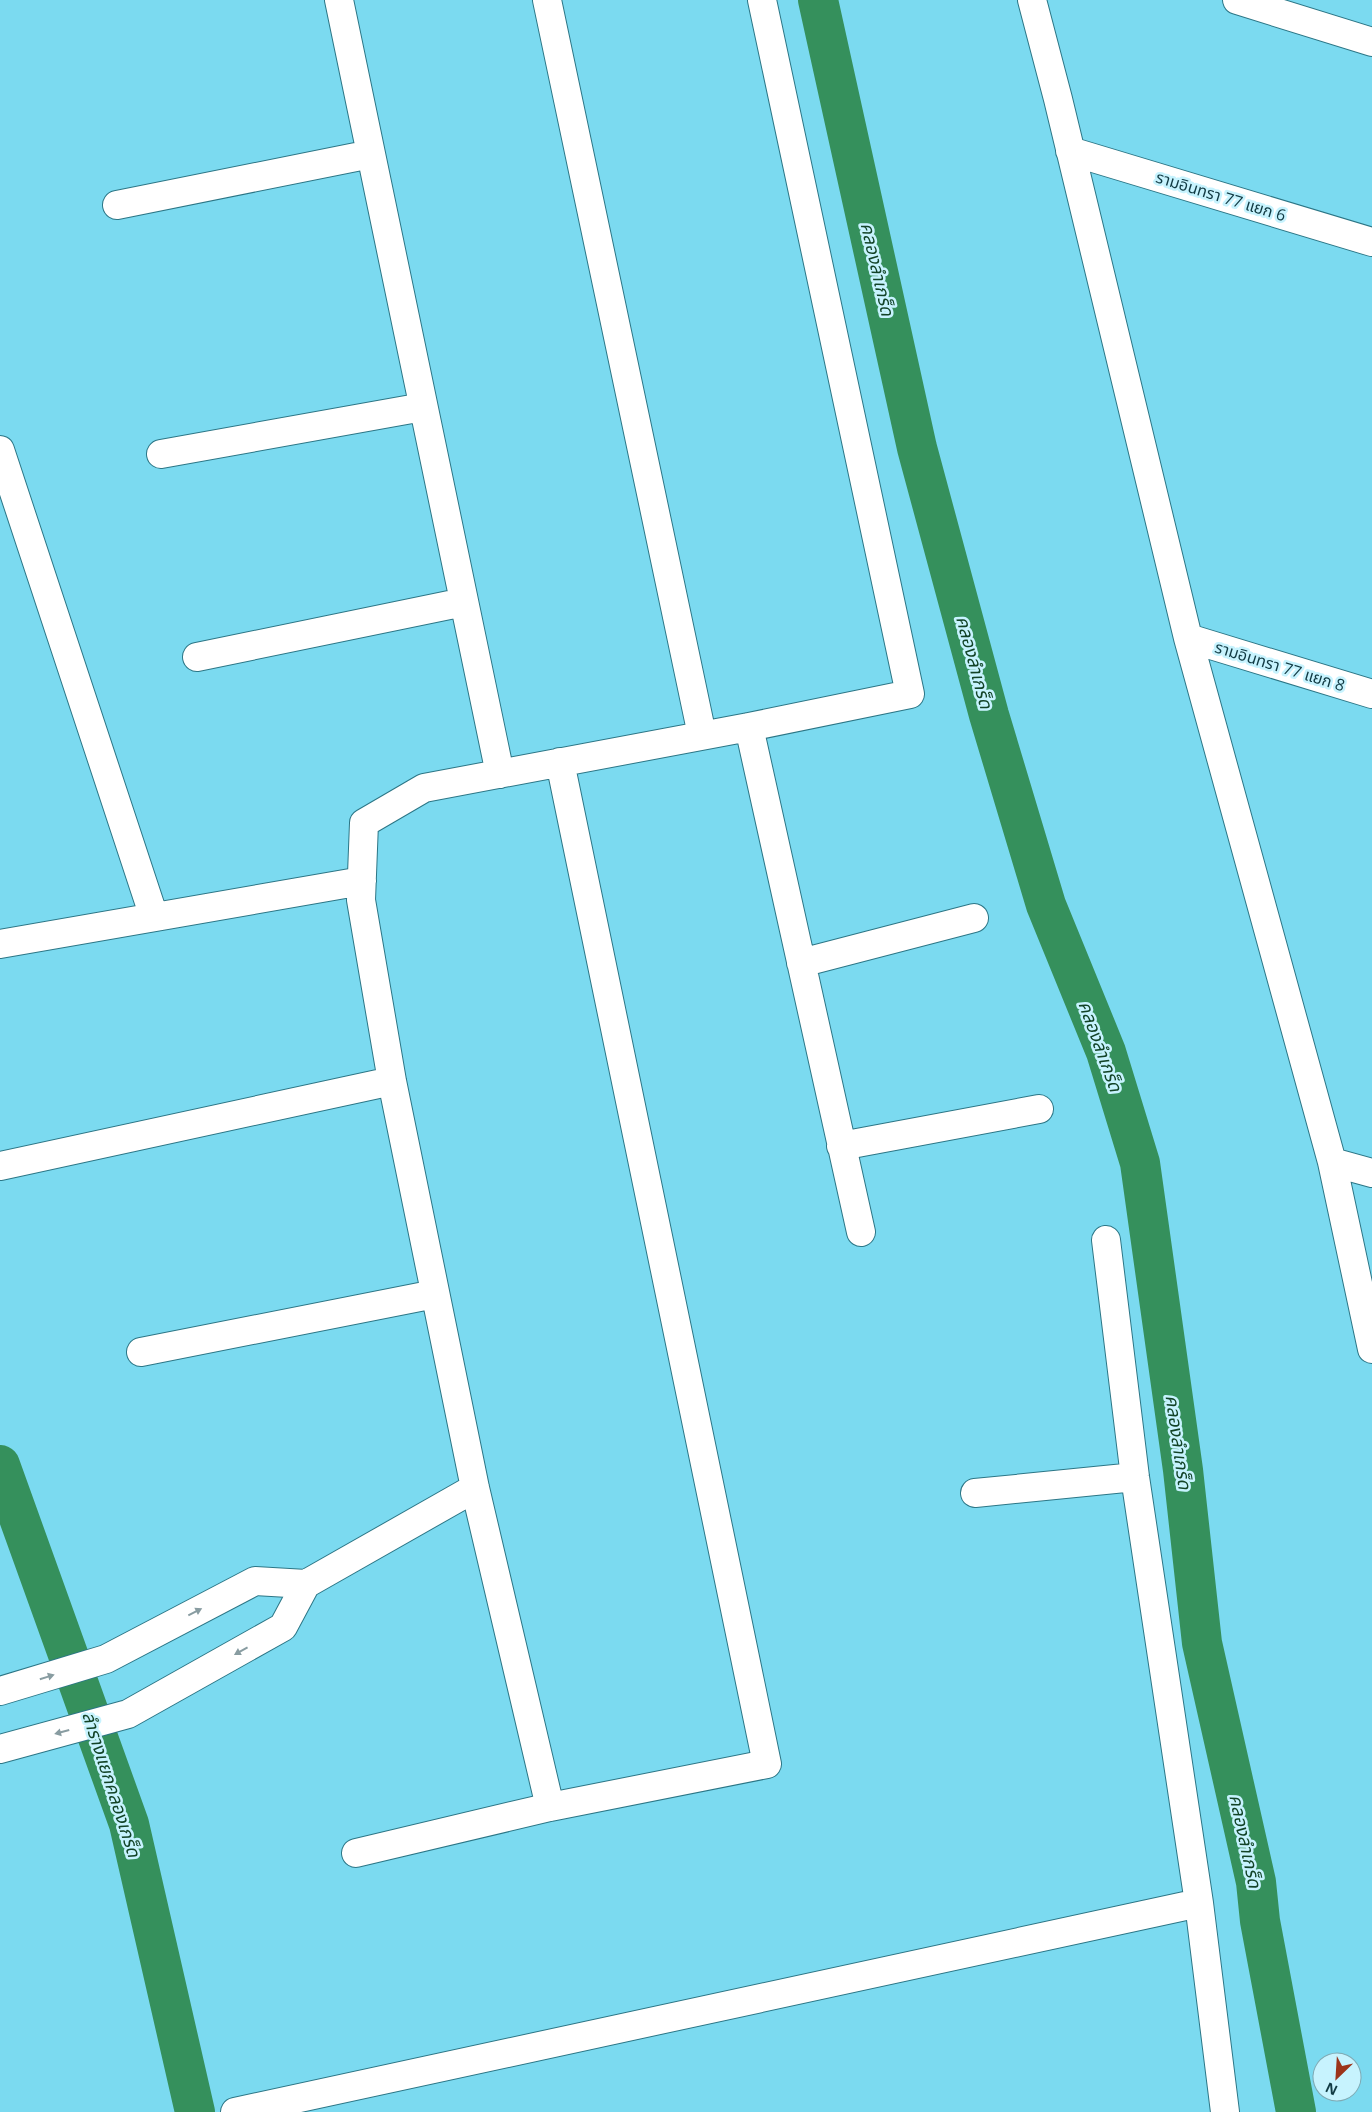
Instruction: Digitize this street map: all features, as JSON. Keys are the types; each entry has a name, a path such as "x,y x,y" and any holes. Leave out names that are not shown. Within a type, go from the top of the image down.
{"street":[{"path":"339,0 500,774"},
{"path":"547,0 702,735"},
{"path":"550,1807 475,1488 392,1082 361,900 364,823 424,788 749,727 910,694 762,0"},
{"path":"1032,0 1188,638 1332,1162 1372,1349"},
{"path":"1237,0 1372,42"},
{"name":"รามอินทรา 77 แยก 6","path":"1070,151 1372,242"},
{"path":"117,205 371,154"},
{"path":"161,454 423,407"},
{"path":"0,450 154,917"},
{"path":"197,658 464,602"},
{"name":"รามอินทรา 77 แยก 8","path":"1188,638 1372,694"},
{"path":"749,727 861,1232"},
{"path":"356,1853 550,1807 767,1764 560,762"},
{"path":"0,944 362,881"},
{"path":"801,963 974,918"},
{"path":"0,1166 392,1082"},
{"path":"841,1146 1039,1109"},
{"path":"1332,1162 1372,1173"},
{"path":"1106,1240 1135,1477 1199,1903 1225,2112"},
{"path":"141,1352 435,1294"},
{"path":"975,1493 1135,1477"},
{"path":"0,1749 128,1714 283,1627 306,1584 475,1488"},
{"path":"0,1691 106,1658 255,1581 306,1584"},
{"path":"235,2112 1199,1903"}],"waterway":[{"name":"คลองลำเกร็ด","path":"818,0 917,448 989,715 1046,905 1106,1052 1140,1163 1183,1470 1202,1643 1256,1882 1260,1921 1296,2112"},
{"name":"ลำรางแยกคลองเกร็ด","path":"0,1465 129,1824 195,2112"}]}
